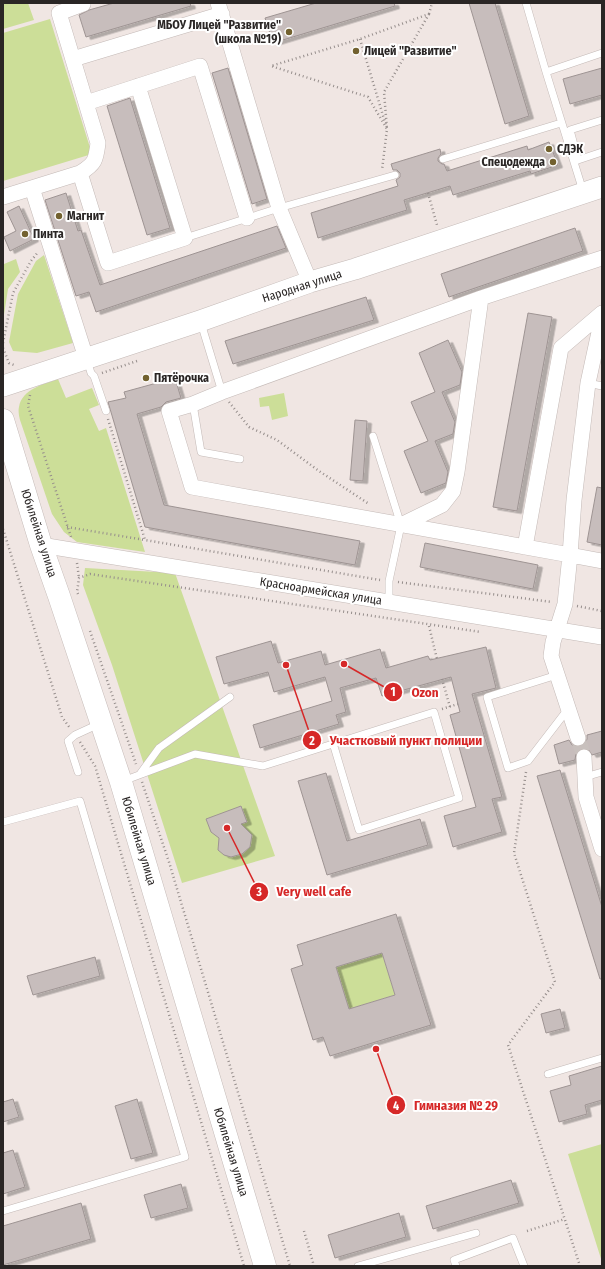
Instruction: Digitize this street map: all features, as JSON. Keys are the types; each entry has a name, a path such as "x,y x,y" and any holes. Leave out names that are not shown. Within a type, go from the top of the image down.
{"main road":[{"name":"Юбилейная улица","path":"3,420 41,545 102,724 130,778 265,1266"}],"street":[{"path":"3,197 80,173 89,168 96,158 98,143 59,13 83,3"},
{"path":"73,59 220,9 279,208 310,282"},
{"path":"86,103 200,66 247,218"},
{"path":"80,173 108,263 185,238 138,86"},
{"path":"32,188 86,358"},
{"name":"Народная улица","path":"3,386 200,321 310,282 355,269 593,190"},
{"path":"602,258 482,298 222,392 193,404 169,411 192,487 602,562"},
{"path":"401,525 442,505 453,491 482,298"},
{"path":"525,547 561,348 602,313"},
{"path":"578,738 551,656 553,642 565,604 574,500 595,384 599,332 602,329"},
{"name":"Красноармейская улица","path":"41,545 602,637"},
{"path":"584,757 586,797 602,849"}],"lane":[{"path":"526,3 561,123 593,190"},
{"path":"546,72 602,53"},
{"path":"602,120 570,130 578,160 602,152"},
{"path":"443,159 561,123"},
{"path":"185,238 394,174"},
{"path":"200,321 222,392"},
{"path":"86,358 94,376 106,412"},
{"path":"193,404 201,452 240,459"},
{"path":"373,436 401,525 389,581 389,602"},
{"path":"557,675 487,697 508,768 528,761 568,709"},
{"path":"130,778 159,748 230,697"},
{"path":"130,778 195,754 263,766 333,743 434,712 459,798 359,830 333,743"},
{"path":"78,772 68,741 75,735 102,724"},
{"path":"585,777 602,772"},
{"path":"3,822 80,801 185,1157 3,1211"},
{"path":"548,1074 602,1058"},
{"path":"358,1266 476,1233"},
{"path":"456,1266 454,1260 513,1238 524,1266"}],"path":[{"path":"381,178 387,129 384,92 428,14 432,3"},
{"path":"387,129 368,97 271,66 360,39 428,14"},
{"path":"360,39 387,129"},
{"path":"428,193 442,240"},
{"path":"3,343 13,292 31,261 48,238"},
{"path":"3,348 10,363 20,369 30,395 28,406 75,551 79,578 77,592 79,599"},
{"path":"222,392 249,427 277,440 319,472 372,506"},
{"path":"106,412 145,540"},
{"path":"67,527 389,581 565,604 602,611"},
{"path":"3,529 62,717 95,766 244,1266"},
{"path":"79,578 90,574 483,633"},
{"path":"429,626 437,659"},
{"path":"89,628 130,778 169,862 290,1266"},
{"path":"442,679 450,707"},
{"path":"434,712 458,704"},
{"path":"528,761 514,853 555,982 508,1045 580,1266"},
{"path":"527,1231 565,1219"},
{"path":"304,1231 314,1266"}],"green space":[{"path":"3,3 28,3 34,20 3,29"},
{"path":"50,19 92,154 3,181 3,33"},
{"path":"44,255 73,343 37,353 13,351 9,342 18,294 36,261"},
{"path":"16,259 20,272 8,289 3,321 3,263 4,264"},
{"path":"58,379 66,398 92,388 99,405 89,409 99,431 106,428 145,552 77,542 64,532 52,514 20,420 19,407 24,396 34,388"},
{"path":"284,393 288,416 272,420 269,406 260,407 259,398"},
{"path":"85,568 175,573 275,856 182,883 112,665 83,585"},
{"path":"382,953 395,995 349,1009 336,967"},
{"path":"602,1144 602,1262 568,1154"}],"building":[{"path":"114,3 190,3 191,6 86,37 79,15 89,10"},
{"name":"МБОУ Лицей \"Развитие\" (школа №19)","path":"316,3 394,3 395,6 273,43 265,18"},
{"path":"469,3 495,3 529,116 505,124"},
{"path":"228,68 267,199 252,204 212,73"},
{"path":"602,68 602,95 570,104 563,79"},
{"path":"130,98 170,228 147,235 107,106"},
{"path":"549,142 558,165 531,174 530,171 453,195 450,186 404,200 407,210 318,238 311,213 398,186 396,180 400,177 400,173 397,170 393,170 391,164 440,149 441,154 438,161 444,164 447,171 527,146 528,150"},
{"path":"66,193 78,231 81,230 100,285 277,226 286,248 96,312 89,292 76,296 45,200"},
{"path":"19,206 34,239 10,251 4,237 16,231 7,212"},
{"path":"575,228 583,251 449,297 441,274"},
{"path":"366,297 374,320 233,364 225,341"},
{"path":"528,313 552,317 517,511 493,507"},
{"path":"448,340 462,372 460,385 442,392 455,422 453,434 435,441 448,472 446,483 421,493 404,451 428,441 411,402 435,392 419,353"},
{"path":"175,378 181,398 166,402 161,407 137,414 164,505 360,541 355,565 145,527 108,402 126,398 124,392"},
{"path":"355,420 367,421 363,481 350,480"},
{"path":"597,487 602,488 602,545 587,542"},
{"path":"425,543 538,565 533,589 420,567"},
{"path":"271,641 278,663 321,651 325,665 380,649 386,668 428,656 430,660 486,647 496,688 472,694 502,797 492,799 502,832 453,847 444,816 476,807 450,715 460,712 451,677 382,696 376,678 340,688 346,712 336,715 339,724 260,748 253,725 332,701 325,677 274,692 268,672 224,684 216,657"},
{"path":"602,731 602,752 592,755 588,749 579,749 576,753 575,760 559,764 554,745 569,740 572,745 580,747 585,744 587,735"},
{"path":"560,770 602,907 602,979 600,979 537,776"},
{"path":"326,773 347,841 420,819 428,845 327,875 298,781"},
{"path":"241,806 247,822 241,824 252,835 250,847 242,854 231,857 224,855 218,850 219,838 211,832 206,819"},
{"path":"396,914 431,1025 330,1056 323,1037 313,1040 291,969 303,965 297,945","holes":["382,953 395,995 349,1009 336,967"]},
{"path":"95,957 100,976 33,995 27,976"},
{"path":"560,1009 565,1028 546,1033 541,1014"},
{"path":"602,1066 602,1100 585,1105 587,1114 559,1122 550,1091 571,1085 569,1076"},
{"path":"13,1099 19,1117 3,1122 3,1102"},
{"path":"137,1099 153,1153 131,1159 115,1106"},
{"path":"13,1150 25,1187 3,1194 3,1153"},
{"path":"511,1180 519,1203 433,1229 426,1206"},
{"path":"181,1184 188,1208 151,1218 144,1195"},
{"path":"81,1203 91,1239 3,1265 3,1226"},
{"path":"399,1213 406,1237 335,1258 328,1235"}],"tunnel":[{"path":"578,738 584,757"}],"place":[{"name":"МБОУ Лицей \"Развитие\" (школа №19)","path":"289,32"},
{"name":"Лицей \"Развитие\"","path":"356,51"},
{"name":"СДЭК","path":"549,149"},
{"name":"Спецодежда","path":"553,162"},
{"name":"Магнит","path":"59,216"},
{"name":"Пинта","path":"25,234"},
{"name":"Пятёрочка","path":"146,378"},
{"name":"Ozon","path":"344,664"},
{"name":"Участковый пункт полиции","path":"286,665"},
{"name":"Very well cafe","path":"227,828"},
{"name":"Гимназия № 29","path":"376,1049"}]}
